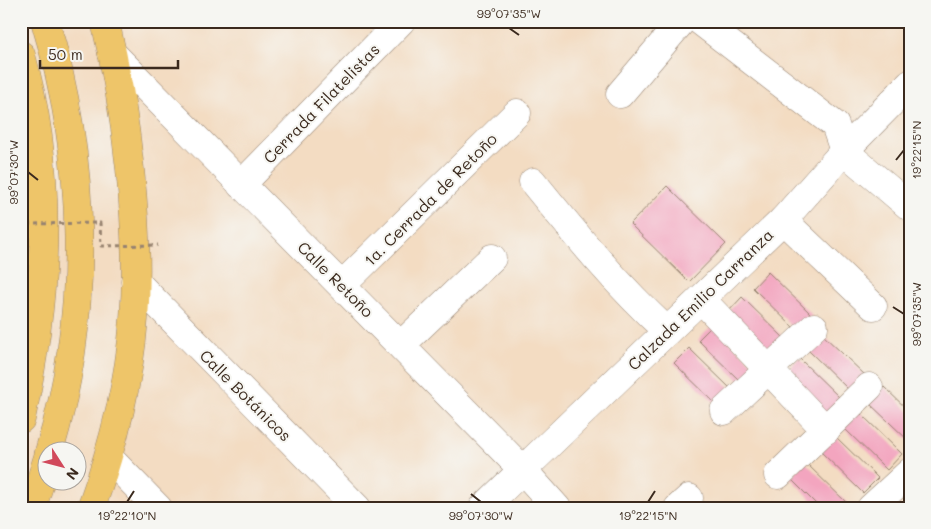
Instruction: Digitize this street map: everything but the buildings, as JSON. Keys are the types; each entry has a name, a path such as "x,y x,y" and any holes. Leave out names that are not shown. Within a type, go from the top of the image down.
{"main road":[{"path":"45,21 63,89 76,174 78,248 76,299 69,359 51,442"},
{"path":"91,508 109,458 125,389 134,319 134,231 128,158 112,53 105,21"},
{"path":"21,55 36,126 41,168 44,239 40,295 21,419"},
{"path":"32,508 38,489"}],"street":[{"name":"Cerrada Filatelistas","path":"241,185 401,21"},
{"path":"620,94 682,21"},
{"path":"700,21 835,125 844,151 910,208"},
{"name":"Calle Retoño","path":"112,53 342,285 558,508"},
{"name":"Calzada Emilio Carranza","path":"483,508 783,220 844,151 910,84"},
{"name":"1a. Cerrada de Retoño","path":"342,285 517,113"},
{"path":"533,182 586,247 643,309 667,331"},
{"path":"783,220 873,306"},
{"path":"401,346 492,258"},
{"name":"Calle Botánicos","path":"135,281 358,508"},
{"path":"701,299 826,430"},
{"path":"724,412 814,327"},
{"path":"778,476 869,387"},
{"path":"109,458 158,508"},
{"path":"871,508 910,472"}],"path":[{"path":"27,224 100,223 101,246 158,245"}]}
